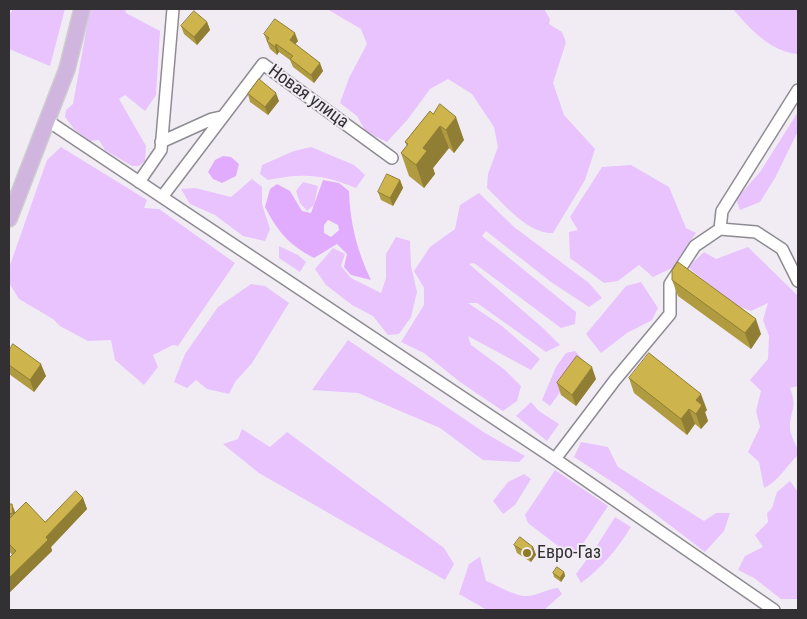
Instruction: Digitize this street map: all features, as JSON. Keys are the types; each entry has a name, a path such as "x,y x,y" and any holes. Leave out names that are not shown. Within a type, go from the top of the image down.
{"main road":[{"path":"9,219 67,69 82,9"}],"street":[{"path":"139,182 160,150 174,9"},
{"name":"Новая улица","path":"162,197 263,64 392,158"},
{"path":"720,229 722,210 798,90"},
{"path":"161,142 212,119 221,117"},
{"path":"48,121 555,459 774,610"},
{"path":"555,459 615,380 670,314 670,284 695,246 720,229 756,232 782,250 798,281"}],"shaded area":[{"path":"13,9 65,9 50,66 9,49 9,15"},
{"path":"90,9 125,9 126,13 160,31 156,95 145,111 125,95 119,99 146,146 145,161 139,166 132,166 105,150 99,140 90,141 74,129 65,117 66,110 73,104"},
{"path":"327,9 544,9 550,19 549,24 562,32 566,42 553,83 564,115 595,149 585,180 553,233 535,229 517,217 487,188 488,174 498,147 494,127 472,94 448,79 430,89 408,119 387,142 366,132 357,116 340,103 349,78 367,44 361,29"},
{"path":"733,9 798,9 798,54 779,49 770,44 754,32"},
{"path":"798,112 798,131 775,178 760,202 740,210 736,199 760,172"},
{"path":"61,147 147,200 144,208 159,209 235,263 178,346 173,345 153,355 158,367 144,385 115,360 111,340 88,341 60,326 53,319 19,299 9,283 9,268 47,160"},
{"path":"311,147 354,165 365,175 356,188 323,177 292,176 268,180 260,174 262,165 294,151"},
{"path":"223,156 231,157 239,164 236,176 222,183 213,179 208,172 215,160"},
{"path":"631,165 669,187 686,228 696,233 672,268 653,277 639,265 618,281 604,283 570,258 569,232 578,230 570,217 602,167"},
{"path":"252,179 262,187 262,204 270,229 265,241 243,236 215,215 190,204 181,189 195,188 231,197"},
{"path":"323,180 339,183 349,191 355,237 371,280 351,275 344,267 347,254 337,244 314,258 291,243 280,231 265,207 270,189 277,184 290,191 302,211 311,213","holes":["328,220 338,225 339,230 331,237 324,233 324,225"]},
{"path":"303,182 318,186 314,205 307,211 300,203 296,191"},
{"path":"479,193 514,227 589,283 602,298 589,307 551,282 486,231 482,236 576,312 575,324 561,328 474,263 469,264 560,345 546,352 477,303 468,303 502,326 540,359 531,370 468,336 471,345 505,370 521,386 517,401 503,411 460,382 424,353 401,342 424,305 424,288 414,271 430,247 455,229 460,205"},
{"path":"396,237 410,241 411,266 417,292 411,317 399,334 388,335 373,316 352,305 326,285 315,269 333,248 345,254 341,266 351,278 381,293 386,278 386,254"},
{"path":"279,246 298,255 306,262 300,272 279,258"},
{"path":"748,247 798,296 798,386 790,388 794,405 790,428 798,455 778,478 764,488 759,462 748,452 760,427 756,411 761,391 750,380 768,359 769,336 763,320 768,303 751,311 733,305 688,267 704,252 716,259"},
{"path":"641,282 658,308 652,320 627,333 601,353 586,334 626,286"},
{"path":"251,284 265,286 289,303 252,363 235,382 229,394 207,389 196,380 187,388 174,382 185,354 218,307"},
{"path":"348,340 485,433 525,456 519,462 483,460 440,428 358,393 312,390"},
{"path":"575,351 583,360 550,406 542,400 556,367 566,353"},
{"path":"531,402 539,411 559,424 547,441 516,416"},
{"path":"242,429 270,447 287,432 444,548 454,564 445,580 259,473 223,444 238,439"},
{"path":"581,442 608,447 618,467 704,521 716,513 730,513 724,531 705,552 620,487 574,457"},
{"path":"555,470 608,506 578,551 566,552 528,523 525,515"},
{"path":"524,474 531,479 515,505 503,514 493,501 508,482"},
{"path":"790,481 798,492 798,599 781,599 754,578 738,570 745,556 763,547 755,535 768,522 767,513 772,508 777,492"},
{"path":"615,517 631,527 609,557 581,583 576,574"},
{"path":"480,557 486,581 523,596 558,588 562,594 544,610 487,610 459,594 469,564"}],"building":[{"path":"194,11 207,22 194,37 181,26"},
{"path":"275,19 295,33 290,40 320,63 311,75 290,59 293,56 276,44 275,47 267,41 269,38 264,34"},
{"path":"259,79 276,93 265,107 248,94"},
{"path":"440,104 456,117 446,130 440,126 423,148 427,151 416,165 401,153 408,144 405,142 430,111 433,114"},
{"path":"387,174 400,180 390,198 378,192"},
{"path":"678,262 756,319 745,333 672,280 672,271"},
{"path":"13,344 41,364 30,380 9,365 9,351"},
{"path":"649,353 701,394 696,400 702,405 696,414 689,409 681,419 629,378"},
{"path":"577,356 592,367 572,395 557,383"},
{"path":"76,491 83,498 46,537 48,540 9,578 9,558 16,551 9,544 9,519 26,502 45,522"},
{"path":"9,504 12,504 13,513 9,514"},
{"path":"520,537 533,547 528,554 514,545"},
{"path":"557,567 564,572 560,578 553,573"}],"place":[{"name":"Евро-Газ","path":"527,553"}]}
